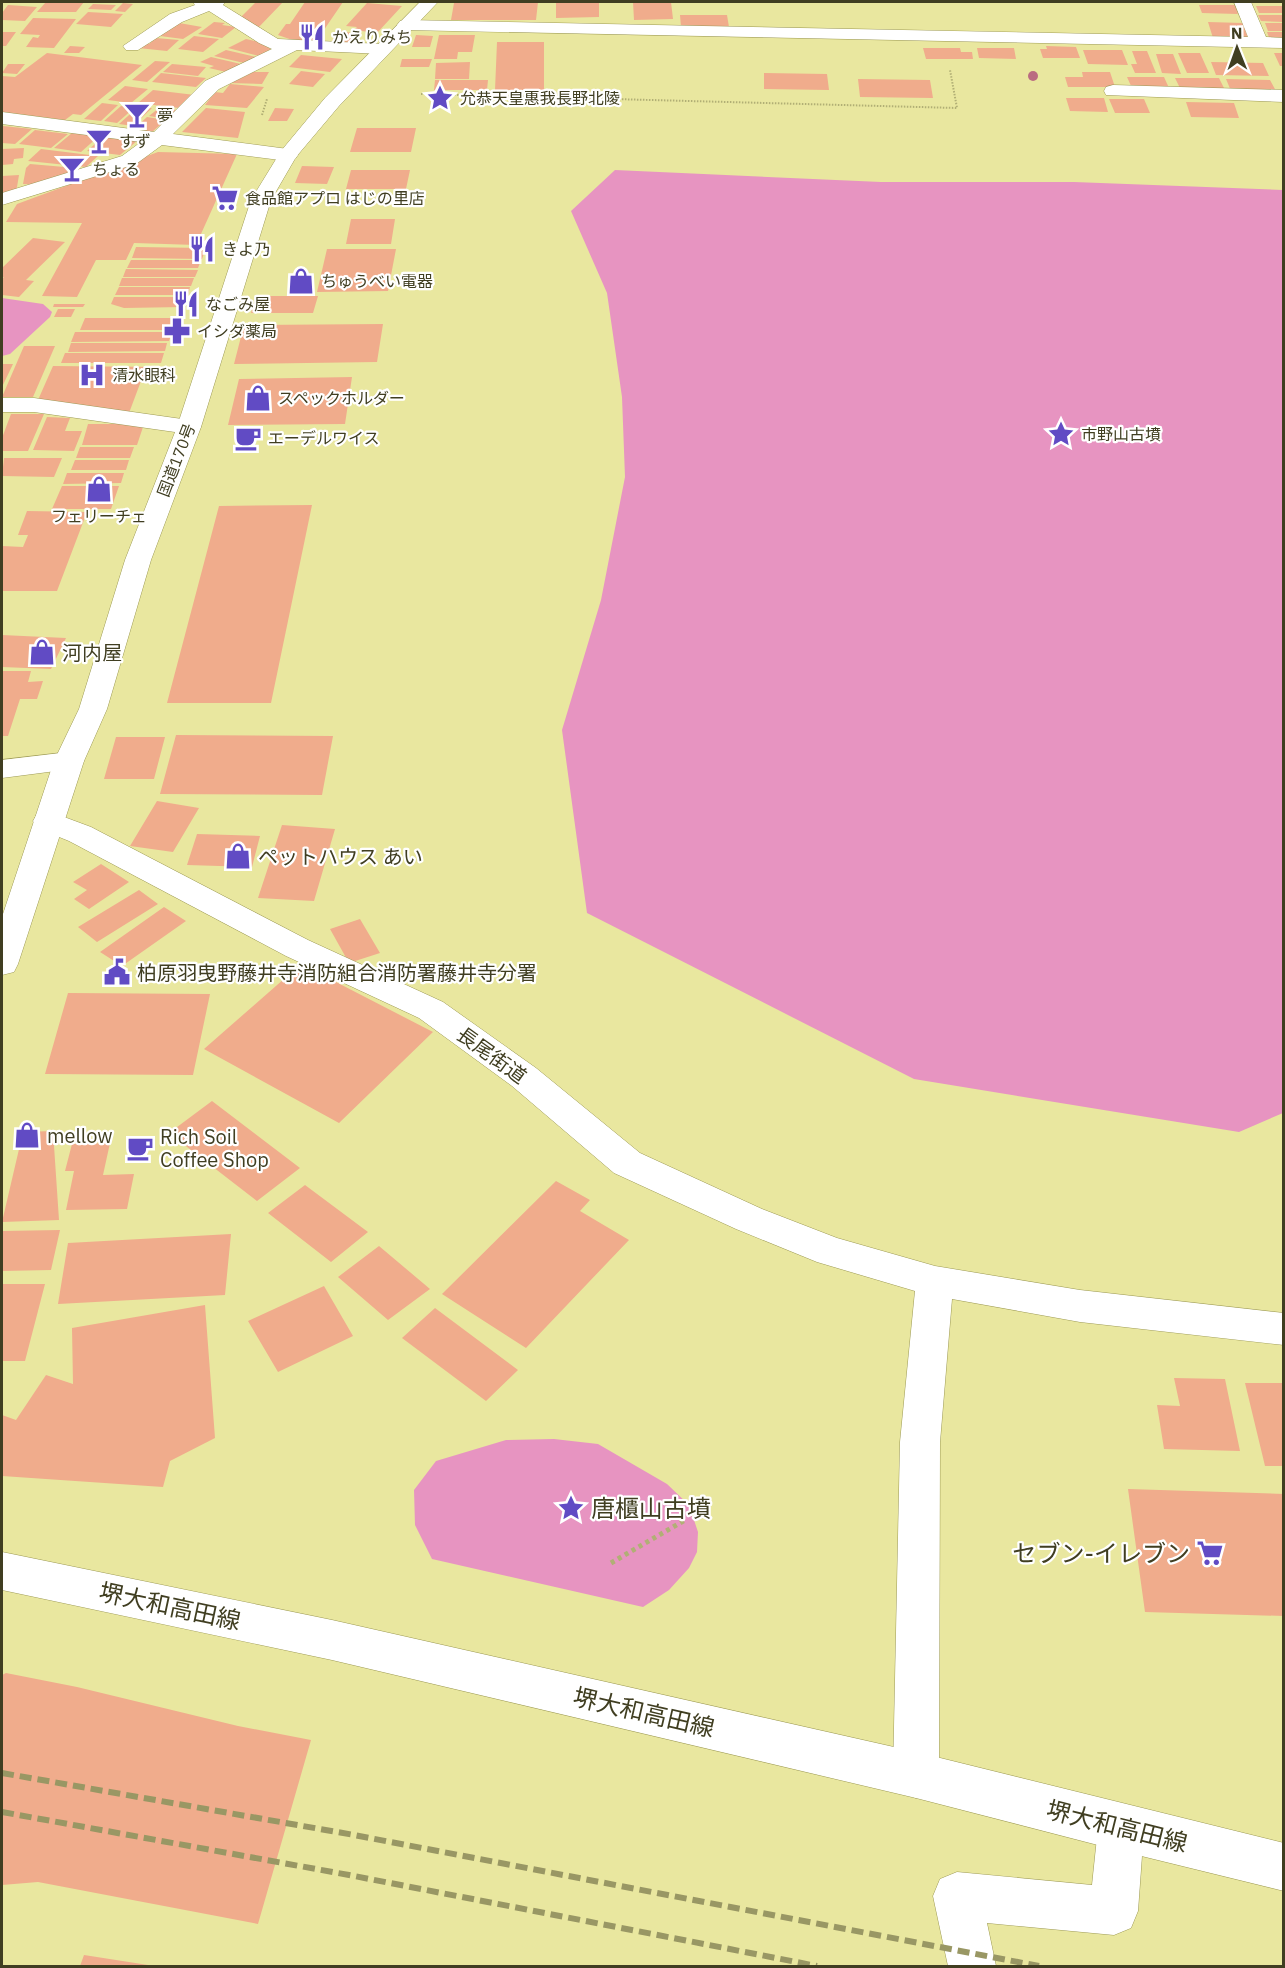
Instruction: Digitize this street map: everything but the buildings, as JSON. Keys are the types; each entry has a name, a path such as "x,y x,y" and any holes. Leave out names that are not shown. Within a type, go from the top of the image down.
{"main road":[{"name":"国道170号","path":"2,964 69,761 93,709 138,560 189,427 261,200 288,155 332,102 429,2"},
{"path":"1243,2 1259,43"},
{"path":"132,46 176,18 210,3 260,37 275,44 382,49"},
{"path":"406,25 1284,44"},
{"path":"2,200 129,160 159,138 212,85 292,46"},
{"path":"1113,91 1284,96"},
{"path":"3,120 288,155"},
{"path":"2,405 34,405 189,427"},
{"path":"2,769 69,761"},
{"name":"長尾街道","path":"48,821 80,834 297,948 430,1010 524,1077 627,1163 749,1219 831,1251 935,1281 1080,1306 1284,1329"},
{"path":"916,1775 920,1442 935,1281"},
{"name":"堺大和高田線","path":"2,1572 332,1640 916,1775 1284,1867"},
{"path":"972,1966 957,1896 1114,1911 1121,1828"}],"path":[{"path":"421,94 957,108 949,65"},
{"path":"611,1563 685,1520"}],"shaded area":[{"path":"615,170 881,182 1074,182 1283,190 1283,1113 1239,1132 914,1079 587,913 562,730 601,600 625,477 622,397 607,293 571,211"},
{"path":"2,298 43,304 52,312 50,317 10,354 2,356"},
{"path":"554,1439 598,1444 667,1484 689,1505 698,1532 697,1552 689,1568 669,1590 643,1607 432,1559 415,1525 414,1490 436,1461 506,1440"}],"railway":[{"path":"2,1773 354,1835 1039,1966"},
{"path":"2,1812 349,1875 817,1966"}],"place":[{"name":"かえりみち","path":"312,37"},
{"name":"允恭天皇惠我長野北陵","path":"440,98"},
{"name":"夢","path":"137,115"},
{"name":"すず","path":"99,141"},
{"name":"ちょる","path":"72,169"},
{"name":"食品館アプロ はじの里店","path":"225,198"},
{"name":"きよ乃","path":"202,249"},
{"name":"ちゅうべい電器","path":"301,281"},
{"name":"なごみ屋","path":"186,304"},
{"name":"イシダ薬局","path":"177,331"},
{"name":"清水眼科","path":"92,375"},
{"name":"スペックホルダー","path":"258,398"},
{"name":"市野山古墳","path":"1061,434"},
{"name":"エーデルワイス","path":"248,438"},
{"name":"フェリーチェ","path":"99,489"},
{"name":"河内屋","path":"42,652"},
{"name":"ペットハウス あい","path":"238,856"},
{"name":"柏原羽曳野藤井寺消防組合消防署藤井寺分署","path":"117,972"},
{"name":"mellow","path":"27,1135"},
{"name":"Rich Soil Coffee Shop","path":"140,1148"},
{"name":"唐櫃山古墳","path":"571,1508"},
{"name":"セブン-イレブン","path":"1210,1553"}]}
